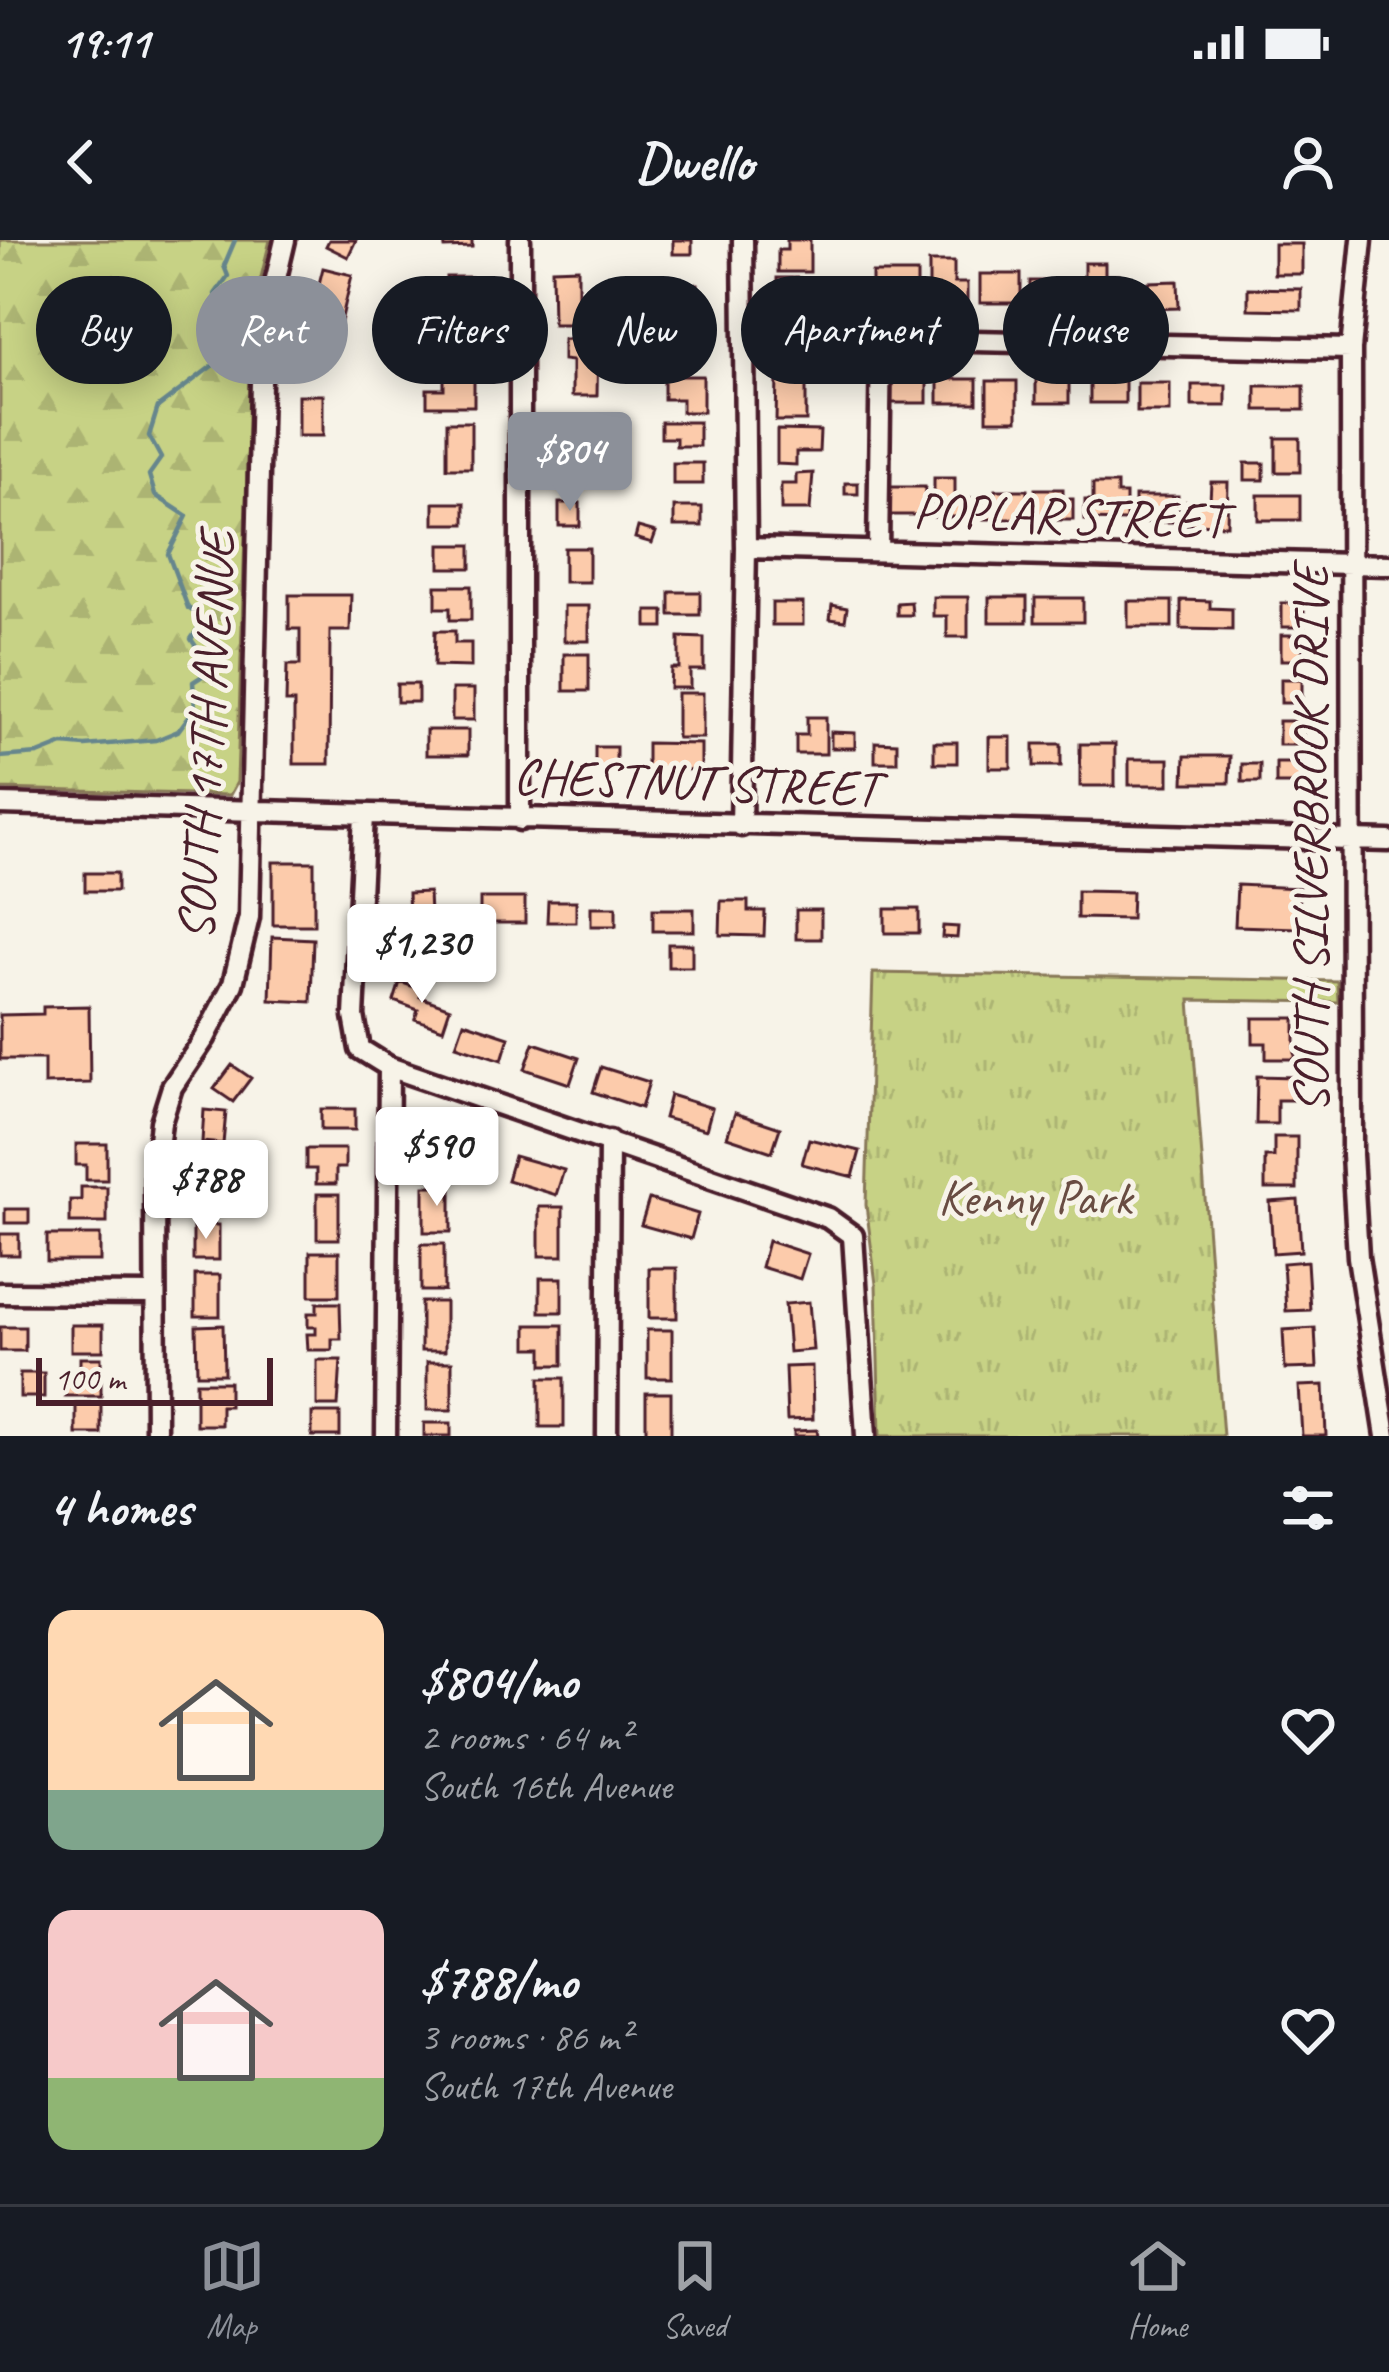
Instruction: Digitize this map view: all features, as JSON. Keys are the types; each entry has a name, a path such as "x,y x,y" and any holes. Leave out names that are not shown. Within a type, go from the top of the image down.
{"street":[{"name":"SOUTH 17TH AVENUE","path":"156,1436 155,1176 161,1122 172,1088 206,1038 233,984 249,917 262,338 285,240"},
{"path":"520,240 520,820"},
{"path":"741,826 746,548 742,240"},
{"name":"SOUTH SILVERBROOK DRIVE","path":"1362,240 1351,349 1352,1155 1358,1257 1386,1436"},
{"path":"878,551 881,339 1351,349"},
{"name":"POPLAR STREET","path":"746,548 1389,565"},
{"name":"CHESTNUT STREET","path":"0,804 1389,841"},
{"path":"364,814 354,1016 360,1049 389,1067 828,1218 853,1236 866,1436"},
{"path":"386,1436 389,1067"},
{"path":"608,1436 609,1142"},
{"path":"0,1293 155,1294"}],"green space":[{"path":"0,240 270,240 261,276 196,276 196,384 250,384 237,782 230,795 0,789"},
{"name":"Kenny Park","path":"873,973 1337,981 1338,1002 1190,1000 1223,1436 880,1436 876,1284 866,1205"}],"building":[{"path":"329,240 356,240 348,257 326,246"},
{"path":"444,240 472,240 472,247 445,248"},
{"path":"673,240 692,240 692,254 673,254"},
{"path":"787,240 810,240 810,272 778,272 778,250 787,250"},
{"path":"1274,244 1302,244 1302,274 1274,274"},
{"path":"929,262 954,262 954,276 929,276"},
{"path":"1084,263 1105,263 1105,275 1119,275 1119,276 1084,276"},
{"path":"323,268 352,275 348,292 348,276 321,276"},
{"path":"578,268 578,276 572,276 572,324 553,324 552,269"},
{"path":"872,273 917,273 917,276"},
{"path":"980,274 1021,274 1003,276 1003,303 980,303"},
{"path":"1169,281 1178,281 1179,308 1169,308"},
{"path":"1248,288 1301,289 1301,310 1248,309"},
{"path":"563,339 572,339 572,361 563,360"},
{"path":"987,381 1017,384 1017,420 987,420"},
{"path":"1170,383 1170,412 1137,412 1137,384"},
{"path":"444,384 474,384 474,406 427,406 427,389 444,389"},
{"path":"572,384 597,384 597,396 572,396"},
{"path":"664,384 703,384 703,412 682,412 682,399 664,399"},
{"path":"777,384 806,384 806,421 776,421"},
{"path":"886,384 927,384 927,403 886,403"},
{"path":"938,384 977,384 977,403 938,403"},
{"path":"1036,384 1069,384 1069,403 1036,403"},
{"path":"1090,384 1125,384 1125,403 1090,403"},
{"path":"1192,385 1226,385 1226,406 1192,406"},
{"path":"1256,386 1304,386 1304,410 1256,410"},
{"path":"298,395 323,395 323,436 298,436"},
{"path":"447,422 471,422 471,468 447,468"},
{"path":"661,422 699,422 699,446 676,446 676,438 661,438"},
{"path":"562,426 590,426 590,464 568,464"},
{"path":"777,430 820,431 819,452 796,452 796,465 777,464"},
{"path":"1276,438 1300,438 1300,472 1276,472"},
{"path":"673,463 703,463 703,484 673,484"},
{"path":"1245,463 1264,463 1264,480 1245,480"},
{"path":"813,473 810,510 781,510 781,484 796,484 796,474"},
{"path":"934,478 955,478 955,498 975,498 975,517 934,517"},
{"path":"1211,482 1228,482 1227,525 1187,524 1187,501 1210,501"},
{"path":"845,483 858,483 858,494 845,494"},
{"path":"1093,484 1117,484 1117,494 1126,494 1126,521 1085,520 1085,500 1093,500"},
{"path":"885,487 925,487 924,515 885,515"},
{"path":"1035,489 1063,489 1063,499 1073,499 1073,520 1035,520"},
{"path":"995,490 1027,490 1027,519 984,519 984,494 995,494"},
{"path":"1258,495 1300,495 1300,520 1258,520"},
{"path":"1135,496 1178,496 1178,522 1135,522"},
{"path":"434,503 465,503 465,524 434,524"},
{"path":"559,503 580,503 580,526 559,526"},
{"path":"674,507 702,507 702,526 674,526"},
{"path":"638,527 656,532 652,543 635,538"},
{"path":"440,545 471,545 471,568 440,568"},
{"path":"564,548 589,548 589,582 564,582"},
{"path":"436,586 471,586 471,620 450,620 450,608 436,608"},
{"path":"670,592 700,592 700,615 670,615"},
{"path":"289,595 351,595 350,631 330,631 329,764 294,764 294,702 286,702 287,665 300,665 300,629 289,629"},
{"path":"933,597 968,597 968,637 947,637 947,616 933,616"},
{"path":"989,597 1027,597 1027,622 989,622"},
{"path":"1035,598 1083,598 1083,622 1035,622"},
{"path":"1181,600 1210,601 1210,608 1232,609 1232,630 1181,629"},
{"path":"1128,601 1172,601 1172,627 1128,627"},
{"path":"911,602 912,615 897,615 897,603"},
{"path":"772,603 803,603 803,625 772,625"},
{"path":"1282,603 1304,603 1304,627 1282,627"},
{"path":"832,605 847,608 845,621 830,619"},
{"path":"564,606 589,606 589,641 564,641"},
{"path":"647,611 664,611 664,627 647,627"},
{"path":"435,631 455,631 455,643 471,643 471,667 434,666"},
{"path":"1281,635 1302,635 1302,660 1281,660"},
{"path":"679,637 704,638 704,670 690,670 690,688 670,688 671,668 679,668"},
{"path":"564,654 589,654 589,691 564,691"},
{"path":"1281,679 1302,679 1302,703 1281,703"},
{"path":"397,684 418,684 418,702 397,702"},
{"path":"452,689 474,689 474,720 452,720"},
{"path":"677,693 703,693 703,738 677,738"},
{"path":"807,717 826,717 826,754 796,754 796,735 807,735"},
{"path":"1279,721 1303,721 1303,745 1279,745"},
{"path":"426,730 468,730 468,755 426,755"},
{"path":"831,732 855,733 855,748 831,748"},
{"path":"989,737 1011,737 1011,768 989,768"},
{"path":"875,742 897,743 897,762 875,762"},
{"path":"934,742 957,742 957,763 934,763"},
{"path":"647,743 701,744 701,770 647,769"},
{"path":"1034,744 1061,744 1061,766 1034,766"},
{"path":"1080,744 1115,744 1115,786 1080,786"},
{"path":"595,747 616,747 616,768 595,768"},
{"path":"1185,756 1230,756 1229,783 1184,783"},
{"path":"1129,759 1169,759 1169,785 1129,785"},
{"path":"1276,763 1303,763 1303,784 1276,784"},
{"path":"1242,764 1260,764 1260,782 1242,782"},
{"path":"273,862 314,862 314,925 273,925"},
{"path":"85,873 117,873 117,891 85,891"},
{"path":"1237,885 1299,888 1298,928 1235,926"},
{"path":"1077,891 1132,892 1131,919 1077,918"},
{"path":"429,892 430,915 409,916 408,893"},
{"path":"480,898 525,898 525,923 480,923"},
{"path":"548,901 576,901 576,922 547,922"},
{"path":"721,901 748,901 748,911 765,911 764,936 720,935"},
{"path":"591,907 616,907 616,926 591,926"},
{"path":"653,909 694,909 694,931 653,931"},
{"path":"885,909 919,909 919,933 885,933"},
{"path":"796,910 821,910 821,939 796,939"},
{"path":"943,926 958,927 957,938 942,937"},
{"path":"272,937 313,939 311,1002 270,1000"},
{"path":"668,944 692,944 692,967 668,967"},
{"path":"400,982 423,990 420,997 450,1008 443,1029 415,1019 418,1010 394,1001"},
{"path":"89,1006 90,1083 44,1084 44,1059 0,1059 0,1015 43,1014 43,1007"},
{"path":"1253,1018 1295,1018 1295,1059 1266,1059 1266,1043 1253,1043"},
{"path":"464,1022 509,1037 502,1060 456,1045"},
{"path":"534,1043 579,1058 570,1084 525,1069"},
{"path":"232,1065 251,1078 233,1102 214,1089"},
{"path":"601,1067 649,1082 641,1108 593,1092"},
{"path":"1257,1076 1295,1077 1295,1100 1277,1100 1277,1124 1256,1124"},
{"path":"670,1095 712,1108 706,1130 664,1118"},
{"path":"321,1109 355,1109 355,1130 321,1130"},
{"path":"204,1110 226,1112 223,1144 202,1142"},
{"path":"735,1113 780,1128 772,1152 727,1137"},
{"path":"431,1125 479,1141 471,1165 423,1150"},
{"path":"1274,1137 1297,1137 1297,1189 1265,1189 1265,1157 1274,1157"},
{"path":"809,1139 860,1151 853,1177 802,1164"},
{"path":"76,1144 107,1144 107,1180 86,1180 86,1165 76,1165"},
{"path":"306,1149 345,1149 345,1168 336,1168 336,1184 316,1184 316,1169 306,1169"},
{"path":"514,1156 564,1170 556,1195 507,1180"},
{"path":"193,1172 216,1172 216,1208 193,1208"},
{"path":"424,1186 451,1186 451,1232 424,1232"},
{"path":"81,1187 107,1187 107,1223 70,1223 70,1200 81,1200"},
{"path":"317,1194 339,1194 339,1239 317,1239"},
{"path":"649,1199 698,1214 691,1239 641,1225"},
{"path":"1298,1200 1301,1251 1273,1253 1270,1202"},
{"path":"539,1207 563,1207 563,1256 539,1256"},
{"path":"5,1209 29,1209 29,1223 5,1223"},
{"path":"193,1225 219,1225 219,1260 193,1260"},
{"path":"0,1234 19,1234 19,1255 0,1255"},
{"path":"47,1235 100,1235 100,1261 47,1261"},
{"path":"768,1241 808,1254 800,1279 761,1267"},
{"path":"421,1244 444,1244 444,1291 421,1291"},
{"path":"310,1252 339,1252 339,1296 310,1296"},
{"path":"1307,1261 1310,1310 1286,1311 1283,1263"},
{"path":"649,1268 677,1268 677,1318 649,1318"},
{"path":"195,1275 220,1275 220,1316 195,1316"},
{"path":"540,1278 562,1278 562,1312 540,1312"},
{"path":"421,1302 445,1302 445,1351 421,1351"},
{"path":"809,1302 813,1350 789,1352 785,1304"},
{"path":"317,1303 340,1303 341,1339 332,1339 332,1350 308,1350 307,1334 316,1334 316,1327 308,1327 308,1313 317,1313"},
{"path":"71,1325 103,1325 103,1351 71,1351"},
{"path":"223,1325 224,1374 197,1374 196,1326"},
{"path":"527,1325 563,1325 563,1365 543,1365 543,1348 527,1348"},
{"path":"0,1327 25,1327 25,1351 0,1351"},
{"path":"1315,1328 1317,1368 1285,1369 1283,1330"},
{"path":"647,1330 672,1330 672,1378 647,1378"},
{"path":"80,1358 101,1358 101,1396 65,1396 65,1373 80,1373"},
{"path":"317,1360 341,1360 338,1406 317,1406"},
{"path":"427,1362 452,1362 452,1410 427,1410"},
{"path":"812,1366 813,1419 787,1420 785,1367"},
{"path":"20,1373 44,1373 44,1397 20,1397"},
{"path":"540,1378 564,1378 564,1427 540,1427"},
{"path":"196,1382 229,1382 229,1406 221,1406 221,1425 196,1425"},
{"path":"1324,1385 1326,1436 1302,1436 1299,1386"},
{"path":"646,1393 671,1393 671,1436 646,1436"},
{"path":"76,1403 101,1403 101,1434 76,1434"},
{"path":"312,1413 340,1413 340,1436 312,1436"},
{"path":"424,1423 451,1423 451,1436 424,1436"},
{"path":"817,1430 818,1436 794,1436 794,1431"}],"waterway":[{"path":"0,757 38,754 63,744 156,740 178,731 195,708 193,682 204,675 210,653 197,648 191,639 201,624 199,615 188,608 168,554 187,516 155,495 149,475 161,458 149,436 158,407 224,357 222,315 215,294 228,276 224,266 235,240"}]}
